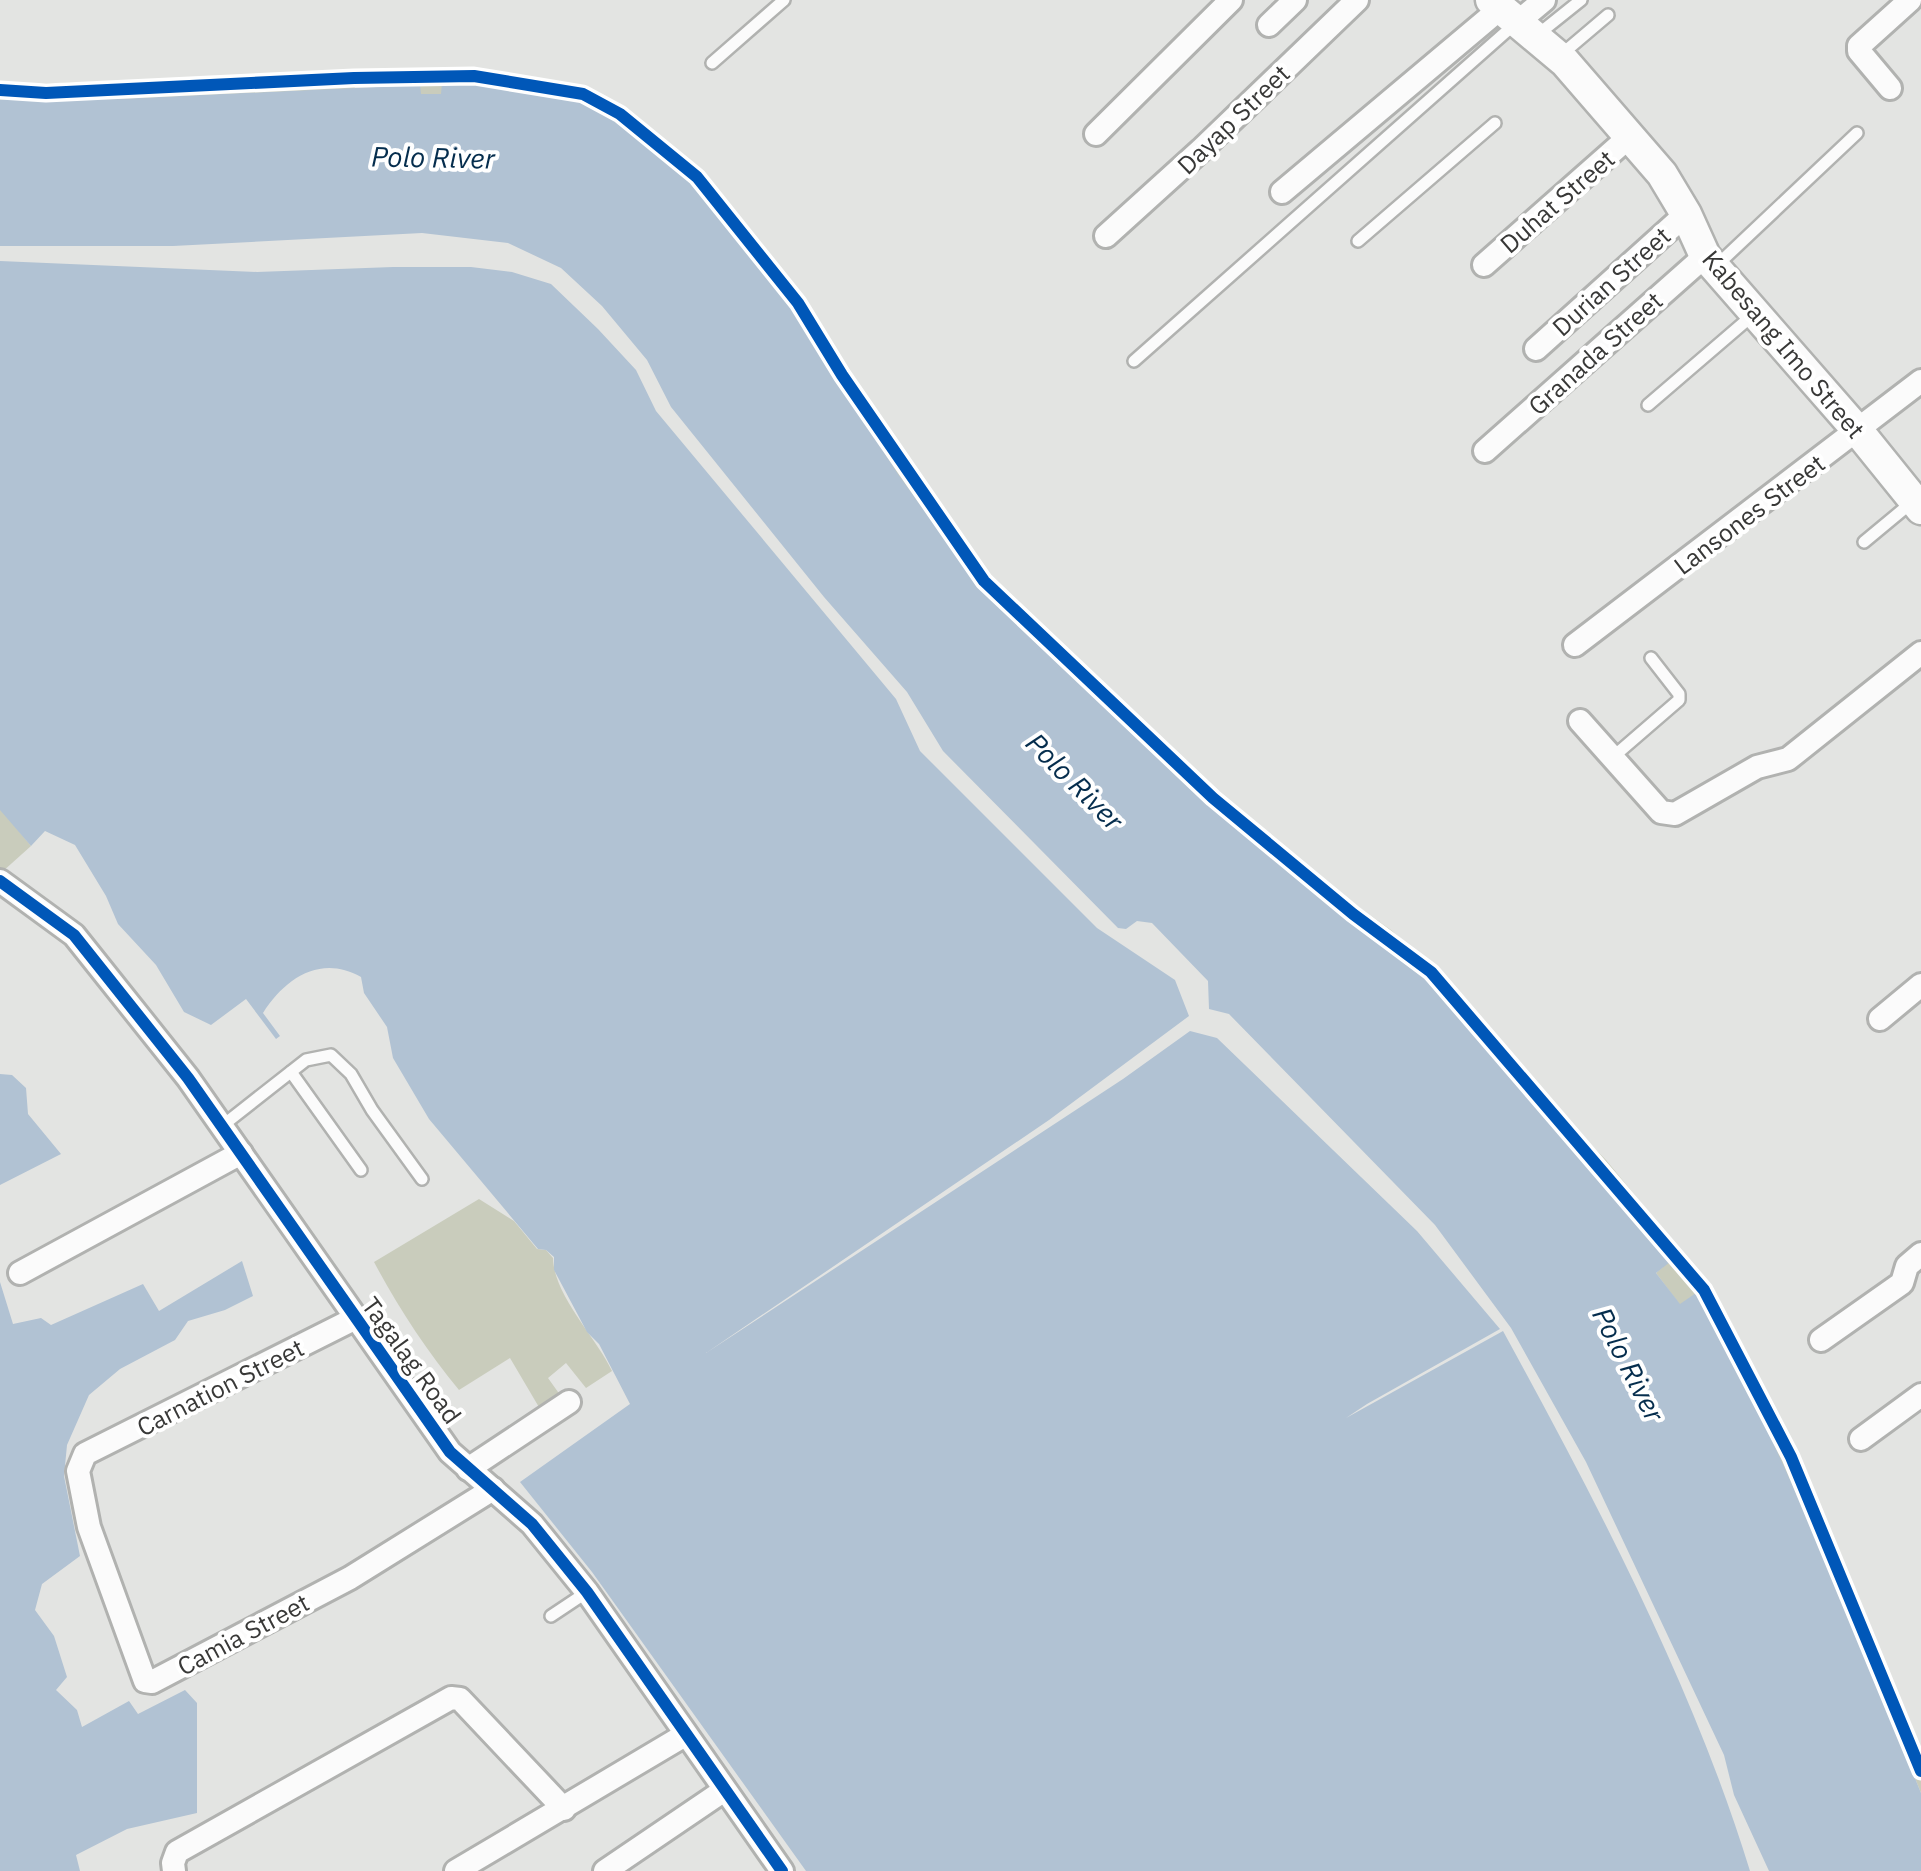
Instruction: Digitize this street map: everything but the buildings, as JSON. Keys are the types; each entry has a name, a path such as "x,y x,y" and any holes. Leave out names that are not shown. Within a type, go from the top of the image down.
{"main road":[{"name":"Kabesang Imo Street","path":"1512,16 1662,174 1710,262 1918,504"}],"street":[{"path":"1096,134 1232,0"},
{"path":"1269,25 1295,0"},
{"name":"Dayap Street","path":"1106,236 1357,0"},
{"path":"1282,192 1512,16 1544,0"},
{"path":"1890,88 1858,46 1910,0"},
{"name":"Duhat Street","path":"1484,265 1630,137"},
{"name":"Durian Street","path":"1536,349 1686,214"},
{"name":"Granada Street","path":"1486,451 1710,262"},
{"name":"Lansones Street","path":"1575,645 1921,381"},
{"path":"1580,722 1661,812 1675,814 1757,766 1788,759 1921,654"},
{"name":"Tagalag Road","path":"0,881 74,936 222,1126 450,1452 532,1524 587,1592 782,1871"},
{"path":"1880,1019 1921,985"},
{"path":"20,1272 242,1154"},
{"path":"1821,1340 1902,1284 1907,1266 1921,1254"},
{"name":"Carnation Street","path":"85,1454 354,1319"},
{"path":"1860,1439 1921,1395"},
{"path":"468,1469 569,1402"},
{"name":"Camia Street","path":"85,1454 78,1471 89,1527 144,1681 149,1682 350,1578 492,1488"},
{"path":"174,1871 177,1852 451,1698 460,1699 564,1808"},
{"path":"456,1871 685,1735"},
{"path":"605,1871 723,1790"}],"lane":[{"path":"712,63 784,0"},
{"path":"1134,361 1512,16 1581,0"},
{"path":"1560,63 1608,15"},
{"path":"1358,241 1495,122"},
{"path":"1710,262 1857,133"},
{"path":"1648,405 1754,314"},
{"path":"1864,542 1918,504"},
{"path":"1613,757 1679,700 1679,694 1651,658"},
{"path":"222,1126 306,1060 323,1055 340,1060 422,1178"},
{"path":"291,1072 361,1170"},
{"path":"550,1616 587,1592"}],"green space":[{"path":"472,69 582,86 618,105 681,154 794,290 993,580 1173,751 1311,873 1391,930 1436,970 1543,1096 1606,1160 1712,1289 1791,1441 1921,1751 1921,1793 1855,1629 1847,1625 1768,1431 1702,1300 1680,1305 1656,1273 1663,1267 1629,1210 1427,981 1288,872 978,585 931,522 922,519 684,176 611,116 579,102 473,82 443,83 442,94 420,94 393,86 355,87 351,93 113,104 0,100 0,81 31,84"},
{"path":"0,808 31,846 2,872 0,868"},
{"path":"479,1199 514,1221 537,1249 546,1250 553,1258 560,1287 612,1371 586,1388 566,1363 548,1378 563,1399 543,1414 510,1358 459,1390 413,1328 374,1262"}],"water":[{"name":"Polo River","path":"473,82 579,102 611,116 684,176 777,286 898,474 978,585 1288,872 1427,981 1629,1210 1670,1262 1656,1273 1680,1304 1696,1293 1768,1431 1832,1573 1921,1793 1921,1871 1769,1871 1734,1795 1724,1755 1586,1462 1511,1328 1435,1225 1229,1014 1209,1009 1208,981 1152,923 1137,921 1126,929 1118,928 943,751 907,692 824,597 671,407 647,360 602,306 561,268 508,243 422,233 173,246 0,246 0,100 118,99 420,85 421,94 441,94 442,83"},
{"path":"0,261 257,272 471,267 512,272 551,284 636,370 656,411 896,699 920,751 1097,928 1175,980 1189,1016 1049,1120 706,1353 1190,1031 1217,1038 1417,1231 1500,1329 1346,1418 1503,1331 1640,1595 1700,1732 1750,1871 806,1871 592,1572 520,1482 630,1404 554,1270 554,1257 538,1249 429,1119 393,1058 387,1027 364,993 361,977 332,968 305,973 293,980 263,1013 280,1036 276,1039 246,999 211,1025 184,1012 156,965 118,924 75,845 45,831 31,846 0,810"},
{"path":"0,1074 12,1075 26,1088 28,1114 61,1154 0,1185"},
{"path":"242,1261 253,1296 225,1310 188,1321 175,1340 120,1369 89,1395 67,1445 64,1476 80,1556 42,1584 35,1610 54,1636 67,1677 56,1690 77,1710 82,1727 129,1701 138,1714 185,1690 197,1703 197,1813 127,1829 76,1855 80,1871 0,1871 0,1282 13,1324 41,1318 51,1325 143,1284 159,1311"}],"cycle path":[{"path":"0,90 46,93 474,76 583,94 620,114 697,177 798,303 842,375 984,581 1213,798 1353,914 1431,972 1704,1290 1791,1457 1921,1771"},
{"path":"0,881 74,935 188,1078 450,1452 532,1524 587,1592 782,1871"}]}
